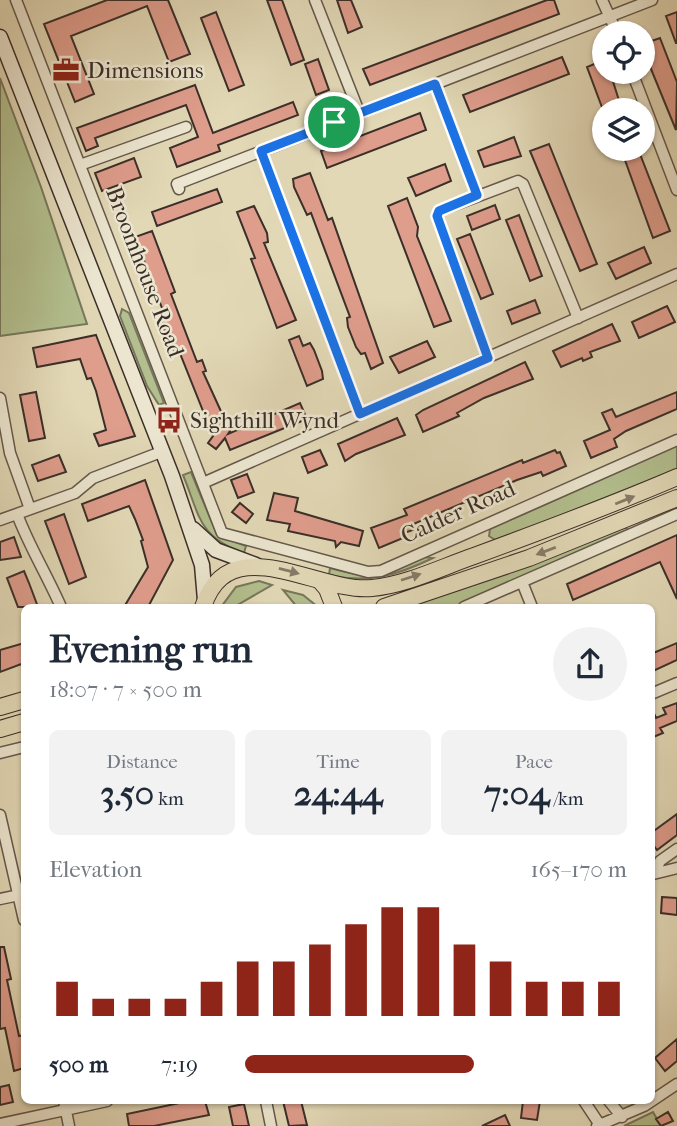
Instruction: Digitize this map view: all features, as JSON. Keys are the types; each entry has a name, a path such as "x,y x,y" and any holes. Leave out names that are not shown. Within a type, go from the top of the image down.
{"main road":[{"path":"0,37 188,522 202,565 204,604"},
{"name":"Calder Road","path":"256,565 321,582 359,588 387,585 534,535 677,477"},
{"path":"393,604 529,558 677,498"},
{"path":"188,522 216,550 256,565"},
{"path":"204,604 222,578 256,565"},
{"path":"321,582 333,604"},
{"path":"0,708 21,701"},
{"path":"0,729 21,723"}],"street":[{"name":"Broomhouse Road","path":"16,0 222,533 250,542"},
{"path":"315,0 359,112"},
{"path":"602,0 612,21"},
{"path":"179,188 177,184 652,0"},
{"path":"435,84 477,195"},
{"path":"637,84 677,190"},
{"path":"80,165 186,127"},
{"path":"261,151 360,414"},
{"path":"488,358 437,216 439,211 517,181 523,184 578,318"},
{"path":"203,483 677,274"},
{"path":"0,398 10,453 30,509"},
{"name":"Calder Road","path":"250,542 368,572 381,571 677,440"},
{"path":"0,520 75,493 93,478 161,452"},
{"path":"17,514 29,545 40,560 60,604"},
{"path":"471,604 677,514"},
{"path":"522,583 531,604"},
{"path":"655,692 677,683"},
{"path":"0,753 21,748"},
{"path":"0,815 21,891"},
{"path":"655,871 660,862 677,849"},
{"path":"655,874 677,868"},
{"path":"0,899 21,895"},
{"path":"655,1097 677,1084"},
{"path":"267,1104 271,1126"},
{"path":"586,1104 598,1125 622,1117 644,1104"},
{"path":"611,1104 622,1117"},
{"path":"0,1124 64,1105 69,1126"}],"green space":[{"path":"0,78 41,187 87,324 0,336"},
{"path":"122,309 129,313 164,403 159,405 147,386 120,316"},
{"path":"677,446 677,469 497,541 489,536 490,529"},
{"path":"191,472 217,535 246,546 244,553 217,540 203,523 183,475"},
{"path":"626,527 628,531 461,604 417,604"},
{"path":"424,557 433,558 382,576 357,579 329,575 330,568 359,574 378,574"},
{"path":"259,581 272,585 239,604 223,604 236,587"},
{"path":"283,590 303,595 314,604 295,604"},
{"path":"653,1112 661,1126 624,1126"}],"building":[{"path":"107,0 168,0 190,54 169,62 147,6 71,36 94,94 75,102 44,24"},
{"path":"267,0 282,0 304,60 291,65"},
{"path":"337,0 351,0 362,27 348,33"},
{"path":"547,0 554,0 559,14 370,85 363,69"},
{"path":"216,12 244,85 229,91 201,18"},
{"path":"677,12 677,43 676,43 666,16"},
{"path":"660,38 677,82 676,130 655,79 655,40"},
{"path":"562,57 569,74 470,112 463,95"},
{"path":"318,59 329,90 316,95 305,64"},
{"path":"592,65 592,80 587,67"},
{"path":"593,84 614,84 618,98 599,98"},
{"path":"195,85 213,133 293,102 298,115 218,145 220,151 177,167 170,148 198,137 186,105 95,138 98,146 86,151 77,128"},
{"path":"420,113 426,130 327,168 321,151"},
{"path":"514,137 521,156 484,167 478,151"},
{"path":"549,144 597,264 580,271 530,151"},
{"path":"134,158 141,177 102,191 95,173"},
{"path":"625,161 643,161 670,231 653,238"},
{"path":"445,164 451,181 416,196 408,178"},
{"path":"310,173 328,220 332,218 383,363 371,369 365,353 361,354 356,347 348,327 347,318 350,317 311,213 307,215 294,187 293,179"},
{"path":"217,189 222,202 157,226 152,212"},
{"path":"407,198 418,227 417,236 451,321 434,327 388,206"},
{"path":"495,205 500,219 472,230 467,216"},
{"path":"254,206 267,233 268,242 264,243 296,320 277,328 237,212"},
{"path":"519,215 542,276 530,281 506,220"},
{"path":"152,231 175,292 171,294 197,362 202,360 206,371 203,372 230,431 228,434 300,403 307,419 230,450 225,438 216,449 208,443 213,436 179,351 175,352 171,346 162,324 161,317 165,316 135,237"},
{"path":"470,234 493,294 481,299 457,239"},
{"path":"644,247 651,263 616,279 608,263"},
{"path":"535,300 540,313 512,324 507,311"},
{"path":"667,306 675,322 639,338 632,322"},
{"path":"612,324 620,341 590,352 592,357 583,361 582,358 561,367 553,351"},
{"path":"96,335 135,436 99,446 94,434 106,430 96,391 91,378 87,379 80,359 37,367 33,348"},
{"path":"299,336 303,346 310,343 322,371 323,379 307,386 289,340"},
{"path":"427,341 435,357 399,373 390,357"},
{"path":"525,362 533,379 484,398 457,413 459,416 423,432 416,415 423,410"},
{"path":"36,392 45,438 29,441 20,395"},
{"path":"677,392 677,409 626,431 614,439 617,447 591,458 584,441 610,430 602,413 612,409 616,417"},
{"path":"397,418 405,435 345,461 338,444"},
{"path":"320,450 327,465 308,473 302,457"},
{"path":"555,450 560,452 566,466 543,476 541,472 517,480 411,525 413,530 401,534 403,538 379,548 371,528 407,515 404,509 522,460 523,463"},
{"path":"59,455 66,472 38,481 32,465"},
{"path":"247,474 254,492 238,498 231,480"},
{"path":"145,480 173,560 150,604 126,604 148,567 141,541 143,540 129,506 88,521 82,504"},
{"path":"274,493 298,498 295,511 363,531 359,546 341,542 336,547 335,541 288,531 290,524 267,520"},
{"path":"240,503 253,514 246,523 232,512"},
{"path":"64,514 86,577 69,584 45,521"},
{"path":"677,535 677,599 660,562 573,600 567,584"},
{"path":"14,537 21,557 0,560 0,542"},
{"path":"24,571 37,604 21,604 21,607 18,607 7,578"},
{"path":"677,643 677,660 655,670 655,652"},
{"path":"21,644 21,664 0,672 0,650"},
{"path":"677,703 677,721 660,728 663,733 655,736 655,716 656,718 666,714 663,708"},
{"path":"677,814 677,835 657,850 655,830"},
{"path":"662,897 677,898 677,915 661,913"},
{"path":"0,947 4,947 11,979 7,980 21,1036 21,1069 14,1071 5,1028 0,1029"},
{"path":"677,1039 677,1061 665,1071 655,1058"},
{"path":"9,1085 13,1102 0,1105 0,1087"},
{"path":"175,1104 206,1104 209,1115 154,1126 129,1126 127,1114"},
{"path":"244,1104 249,1126 233,1126 229,1107"},
{"path":"284,1104 302,1104 307,1125 289,1126"},
{"path":"523,1104 540,1104 537,1120 521,1118"},
{"path":"668,1112 673,1121 661,1126 656,1119"},
{"path":"505,1115 510,1126 482,1126"}],"place":[{"name":"Dimensions","path":"66,70"},
{"name":"Sighthill Wynd","path":"169,420"}],"route":[{"path":"435,84 477,195 439,211 437,216 488,358 360,414 261,151 334,122 435,84"}]}
